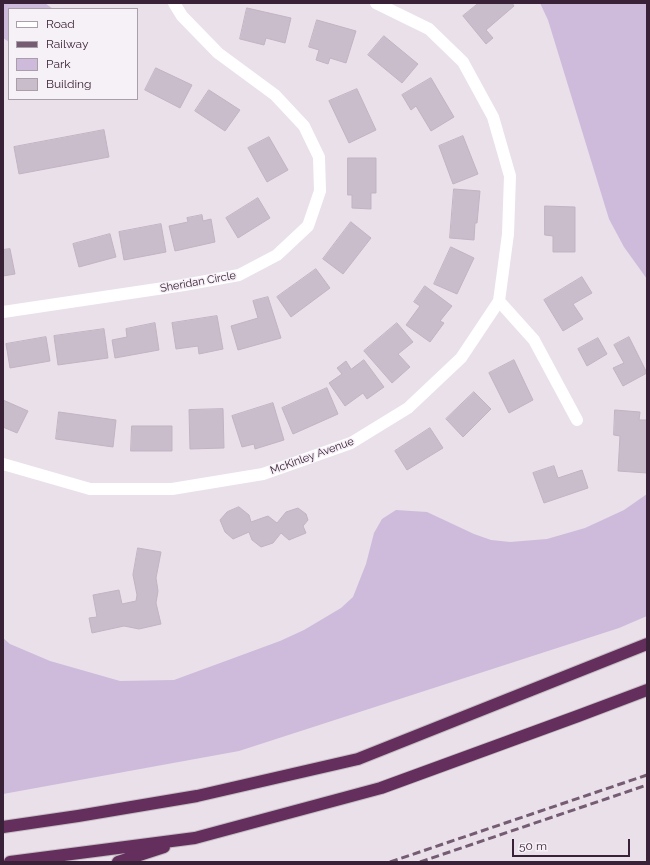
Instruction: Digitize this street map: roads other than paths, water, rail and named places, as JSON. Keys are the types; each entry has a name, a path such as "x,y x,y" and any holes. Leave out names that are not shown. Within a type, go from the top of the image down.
{"highway":[{"path":"3,827 197,796 358,759 647,644"},
{"path":"118,862 194,838 381,788 647,690"},
{"path":"10,862 194,838"}],"street":[{"name":"Sheridan Circle","path":"3,312 184,285 239,275 277,255 308,226 320,191 319,157 304,126 275,95 218,53 182,16 174,3"},
{"name":"McKinley Avenue","path":"3,464 90,489 172,489 263,474 351,443 408,408 461,358 499,301 508,234 510,176 493,117 462,62 429,29 376,3"},
{"path":"499,301 534,340 578,420"}],"railway":[{"path":"390,862 647,775"},
{"path":"420,862 647,785"}]}
